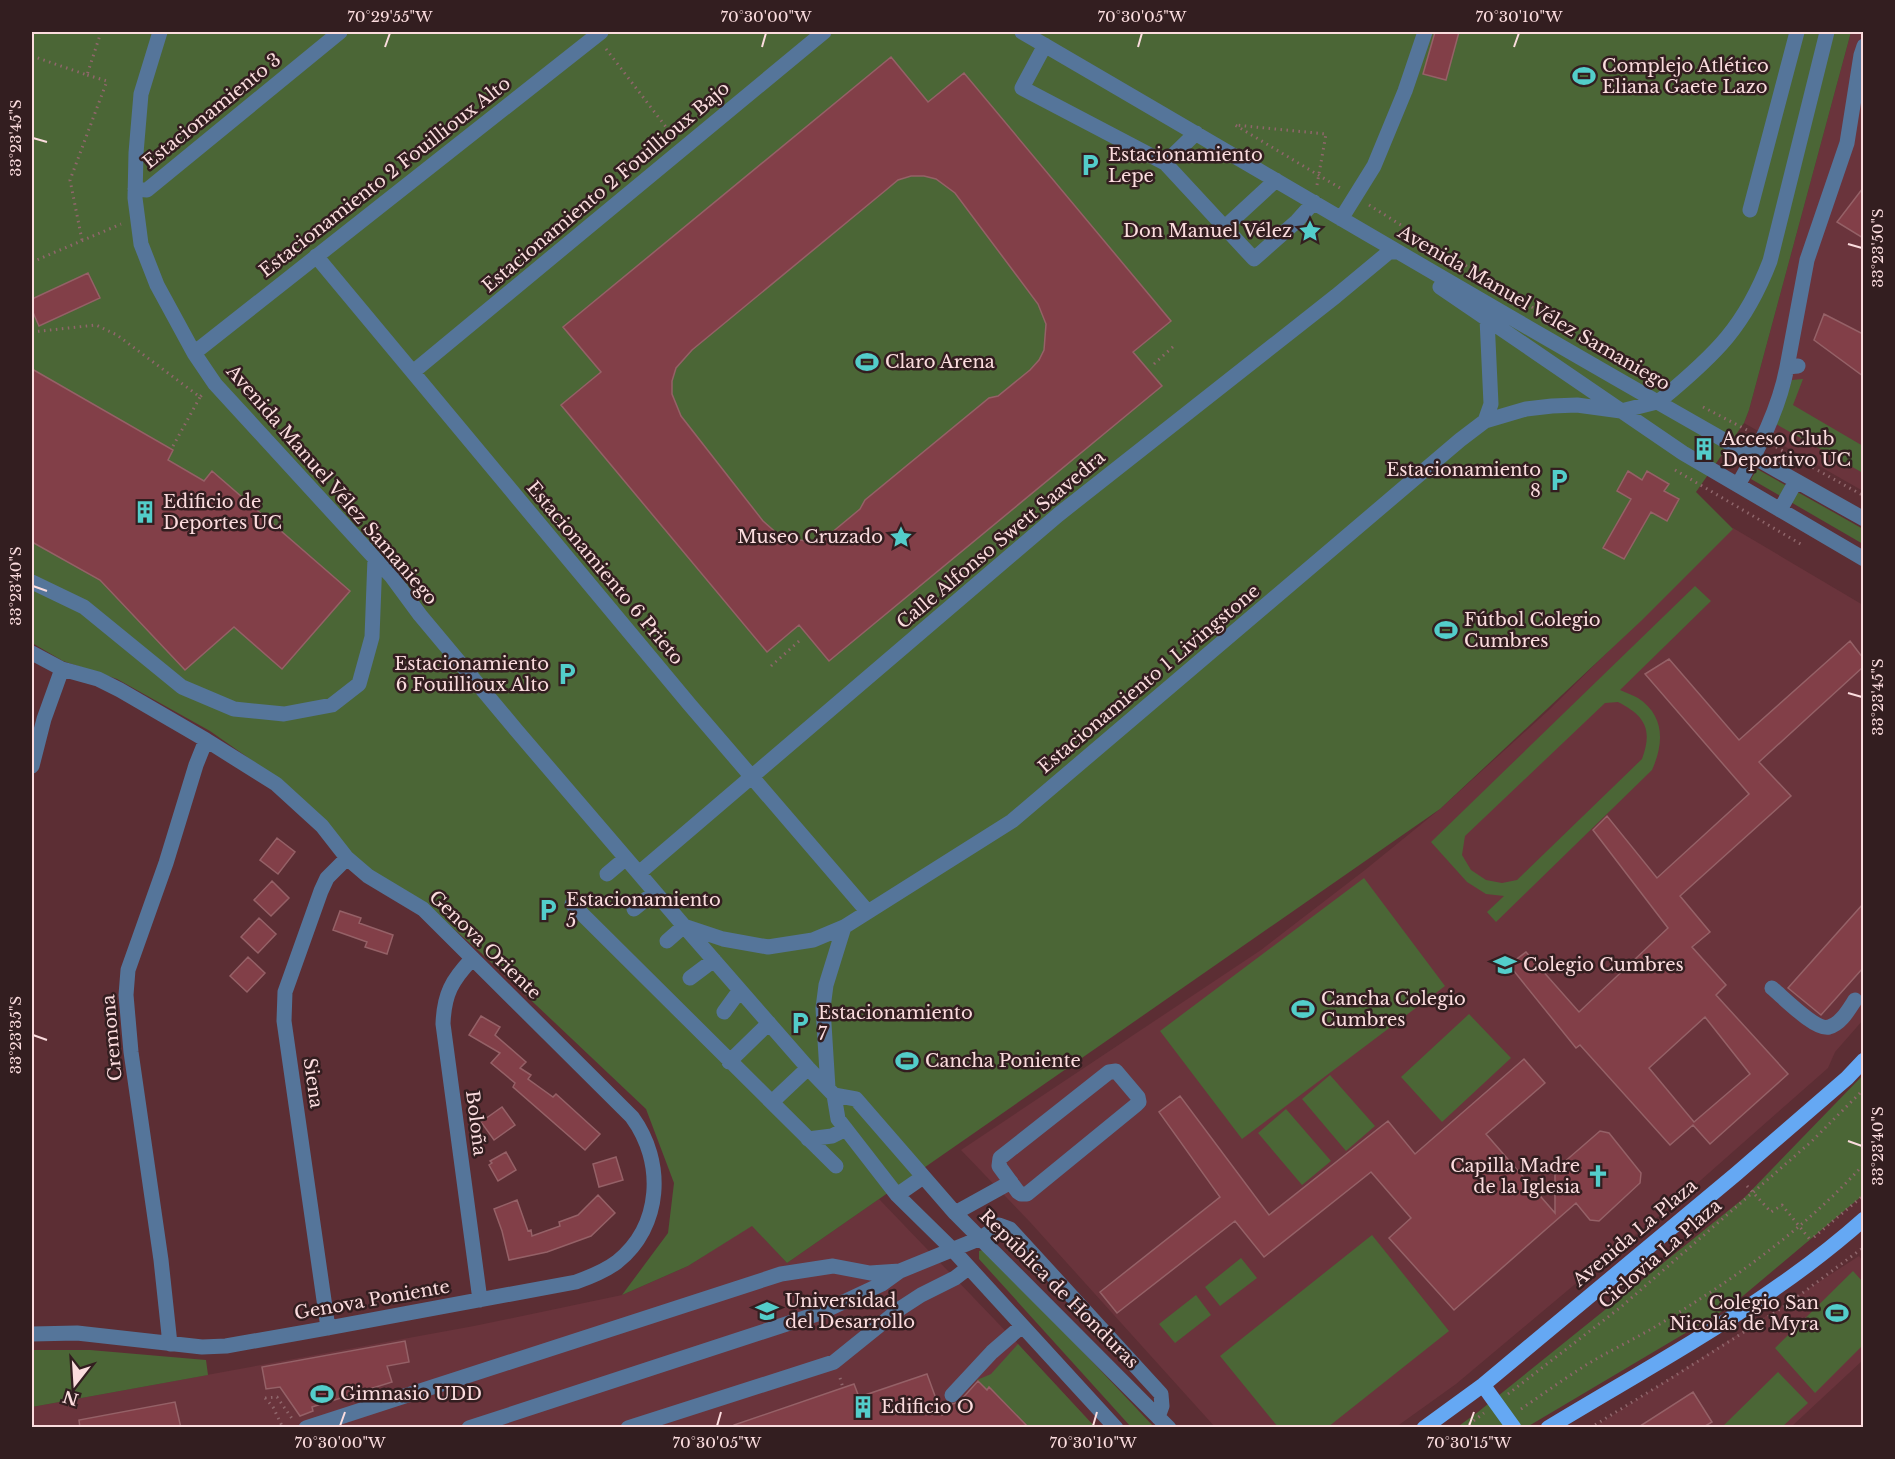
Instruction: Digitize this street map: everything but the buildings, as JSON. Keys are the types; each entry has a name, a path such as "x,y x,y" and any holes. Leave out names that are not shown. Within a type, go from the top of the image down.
{"main road":[{"name":"Avenida La Plaza","path":"1424,1428 1483,1385 1736,1174 1847,1078 1863,1060"},
{"path":"1548,1428 1743,1311 1841,1239 1863,1219"},
{"path":"1483,1385 1510,1423"}],"street":[{"name":"Avenida Manuel Vélez Samaniego","path":"160,32 141,94 135,189 137,217 141,244 157,285 194,352 215,384 375,558 517,731 684,926 808,1068 831,1091"},
{"name":"Estacionamiento 3","path":"135,189 147,190 339,32"},
{"name":"Estacionamiento 2 Fouillioux Bajo","path":"413,372 824,32"},
{"name":"Avenida Manuel Vélez Samaniego","path":"1022,32 1314,202 1393,252 1863,519"},
{"path":"1341,219 1374,166 1405,91 1425,32"},
{"path":"1750,210 1797,32"},
{"path":"1621,411 1657,402 1706,361 1740,322 1770,261 1827,32"},
{"name":"Estacionamiento 2 Fouillioux Alto","path":"194,352 598,34"},
{"path":"1045,45 1022,88 1165,163 1254,259 1297,221 1314,202"},
{"path":"1738,485 1753,458 1785,378 1792,367 1807,260 1847,143 1863,46"},
{"path":"1165,163 1196,133"},
{"path":"1225,227 1276,180"},
{"name":"Avenida Manuel Vélez Samaniego","path":"1393,252 1687,456 1863,559"},
{"name":"Calle Alfonso Swett Saavedra","path":"639,873 1058,515 1393,252"},
{"name":"Estacionamiento 6 Prieto","path":"316,256 750,777 867,911"},
{"path":"1485,421 1491,404 1487,319"},
{"name":"Estacionamiento 1 Livingstone","path":"684,926 723,939 768,946 813,940 844,927 1012,821 1485,421 1526,409 1552,406 1577,405 1621,411"},
{"path":"1780,510 1796,481"},
{"path":"32,582 84,607 182,687 234,709 284,714 332,705 358,684 372,637 375,558"},
{"name":"Genova Oriente","path":"32,653 62,669 98,680 120,690 276,784 322,826 347,858 368,876 423,909 632,1116 641,1128 647,1143 654,1177"},
{"path":"32,766 44,719 62,669"},
{"name":"Cremona","path":"170,1344 161,1260 131,1052 128,970 206,740"},
{"name":"Siena","path":"328,1328 284,1021 284,1004 289,977 321,891 327,878 347,858"},
{"path":"607,874 626,858"},
{"path":"634,909 655,892"},
{"path":"572,904 836,1166"},
{"path":"667,941 684,926"},
{"path":"844,927 826,985 823,1008 831,1091 838,1119 897,1195 952,1249 1116,1428"},
{"name":"Boloña","path":"472,959 461,970 450,988 444,1005 443,1024 480,1300"},
{"path":"690,978 714,960"},
{"path":"1772,988 1818,1027 1829,1028 1839,1022 1861,1001"},
{"path":"724,1012 740,990"},
{"path":"729,1062 769,1023"},
{"path":"772,1102 808,1068"},
{"path":"1109,1072 1119,1072 1139,1099 1136,1105 1027,1194 1021,1194 1011,1182 999,1166 1000,1158 1109,1072"},
{"name":"República de Honduras","path":"831,1091 856,1099 955,1213 1163,1422"},
{"path":"808,1139 832,1136 846,1129"},
{"name":"Genova Poniente","path":"32,1334 77,1333 202,1347 226,1346 576,1282 616,1263 628,1251 647,1224 653,1207 654,1177"},
{"path":"897,1195 923,1177"},
{"path":"955,1213 1011,1182"},
{"path":"469,1428 820,1313 882,1284 900,1271 981,1238 999,1225 1010,1229 1161,1394 1163,1422"},
{"path":"306,1428 751,1282 791,1272 833,1266 870,1273 900,1271"},
{"path":"632,1426 834,1362 901,1308 955,1278 968,1268"},
{"path":"952,1395 992,1353 1022,1326"}],"path":[{"path":"87,75 101,32"},
{"path":"598,34 683,148"},
{"path":"32,56 107,81 70,180 82,240"},
{"path":"1314,202 1318,175 1326,134 1235,125 1309,170 1318,175 1355,196 1562,326"},
{"path":"32,262 137,217"},
{"path":"32,332 96,325 117,335 200,397"},
{"path":"1154,364 1174,346"},
{"path":"173,446 200,397 215,384"},
{"path":"1698,404 1863,496"},
{"path":"771,666 799,641"},
{"name":"Ciclovia La Plaza","path":"1464,1428 1622,1307 1810,1142 1863,1089"},
{"path":"1510,1423 1586,1365 1658,1325 1730,1278 1846,1184 1863,1164"},
{"path":"1753,1192 1771,1212 1782,1205 1821,1253"},
{"path":"283,1428 273,1407 265,1398 277,1397 299,1428"}],"shaded area":[{"path":"1851,32 1863,32 1863,491 1744,423"},
{"name":"Colegio Cumbres","path":"1733,528 1863,605 1863,1020 1835,1052 1828,1068 1676,1202 1456,1384 1396,1427 1215,1427 1030,1222 961,1150 1261,950 1365,870 1440,809 1550,709"},
{"name":"Universidad del Desarrollo","path":"879,1199 1095,1427 32,1428 32,1407 474,1326 622,1295 688,1266 752,1225 787,1263"},
{"name":"Colegio San Nicolás de Myra","path":"1859,1256 1863,1261 1863,1360 1791,1427 1593,1428"}],"green space":[{"path":"32,32 1851,32 1749,410 1744,423 1696,492 1733,529 1641,621 1440,809 787,1263 752,1226 688,1266 622,1295 668,1233 674,1183 646,1109 479,951 425,904 373,872 349,853 283,782 210,731 117,679 63,661 32,643"},
{"path":"1803,379 1793,405 1863,446 1863,473 1776,424 1792,380"},
{"path":"1757,469 1863,529 1863,544 1751,479"},
{"path":"1695,586 1711,601 1620,690 1647,705 1657,722 1660,731 1659,750 1652,770 1496,922 1487,912 1504,896 1486,894 1467,882 1431,842","holes":["1618,702 1627,707 1644,724 1647,739 1642,759 1517,880 1502,883 1486,880 1471,870 1462,855 1465,836 1605,703"]},
{"name":"Cancha Colegio Cumbres","path":"1364,878 1445,986 1242,1139 1160,1031"},
{"path":"1469,1014 1511,1058 1442,1122 1401,1077"},
{"path":"1330,1075 1375,1126 1346,1151 1302,1099"},
{"path":"1863,1075 1863,1195 1731,1306 1527,1427 1456,1428 1744,1198"},
{"path":"1286,1109 1331,1161 1302,1185 1258,1133"},
{"path":"1372,1235 1449,1331 1328,1427 1278,1427 1220,1356"},
{"path":"986,1249 1154,1427 1131,1427 979,1259 979,1251"},
{"path":"1241,1258 1257,1278 1220,1306 1205,1287"},
{"name":"Colegio San Nicolás de Myra","path":"1853,1271 1863,1282 1863,1345 1815,1393 1775,1348"},
{"path":"1196,1295 1211,1315 1175,1343 1159,1324"},
{"path":"1018,1344 1095,1427 1029,1427 990,1388 987,1390 977,1380 991,1374"},
{"path":"32,1350 90,1350 206,1360 208,1375 32,1407"},
{"name":"Colegio San Nicolás de Myra","path":"1778,1372 1808,1403 1782,1427 1722,1427"}],"place":[{"name":"Complejo Atlético Eliana Gaete Lazo","path":"1584,76"},
{"name":"Estacionamiento Lepe","path":"1090,165"},
{"name":"Don Manuel Vélez","path":"1310,231"},
{"name":"Claro Arena","path":"867,362"},
{"name":"Acceso Club Deportivo UC","path":"1704,449"},
{"name":"Estacionamiento 8","path":"1559,480"},
{"name":"Edificio de Deportes UC","path":"145,512"},
{"name":"Museo Cruzado","path":"901,537"},
{"name":"Fútbol Colegio Cumbres","path":"1446,630"},
{"name":"Estacionamiento 6 Fouillioux Alto","path":"567,674"},
{"name":"Estacionamiento 5","path":"548,910"},
{"name":"Colegio Cumbres","path":"1505,965"},
{"name":"Cancha Colegio Cumbres","path":"1303,1009"},
{"name":"Estacionamiento 7","path":"800,1023"},
{"name":"Cancha Poniente","path":"907,1061"},
{"name":"Capilla Madre de la Iglesia","path":"1598,1176"},
{"name":"Universidad del Desarrollo","path":"767,1311"},
{"name":"Colegio San Nicolás de Myra","path":"1837,1313"},
{"name":"Gimnasio UDD","path":"322,1394"},
{"name":"Edificio O","path":"863,1407"}]}
